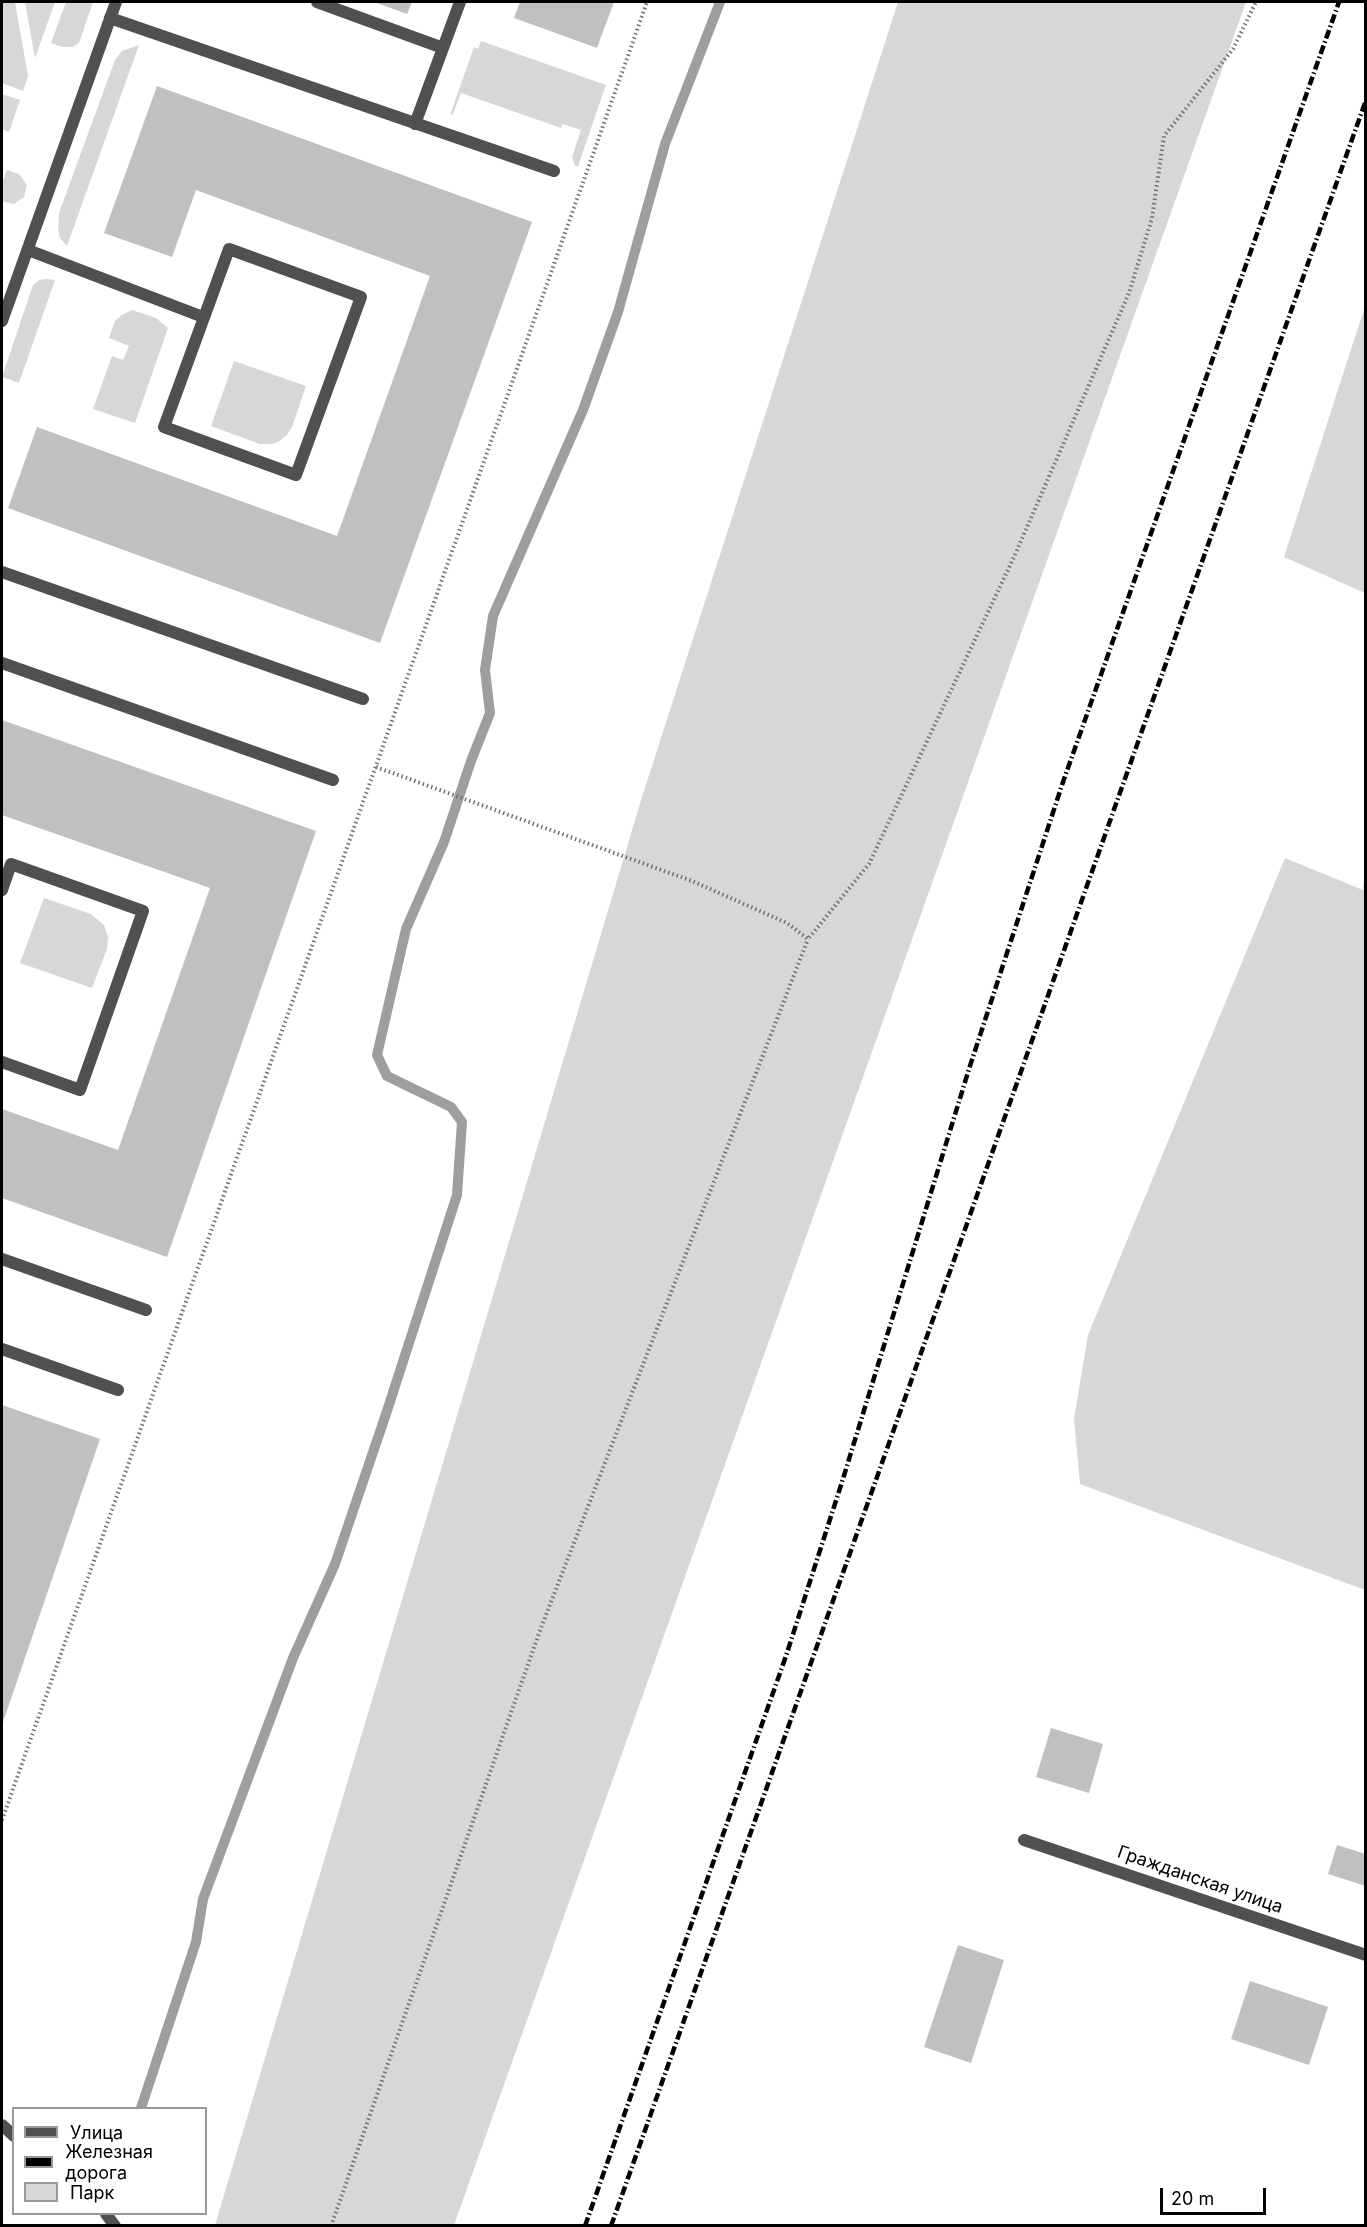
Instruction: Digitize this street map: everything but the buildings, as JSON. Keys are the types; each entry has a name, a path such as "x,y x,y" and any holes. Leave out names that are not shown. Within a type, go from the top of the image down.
{"street":[{"path":"2,321 116,2"},
{"path":"317,2 442,48"},
{"path":"415,124 460,2"},
{"path":"110,18 554,171"},
{"path":"228,249 361,297 296,475 164,427 203,317 228,249"},
{"path":"28,250 203,317"},
{"path":"2,572 363,699"},
{"path":"2,663 333,780"},
{"path":"2,890 11,864 143,911 80,1090 2,1062"},
{"path":"2,1259 146,1310"},
{"path":"2,1349 118,1390"},
{"name":"Гражданская улица","path":"1024,1840 1365,1955"}],"path":[{"path":"2,1820 647,2"},
{"path":"331,2226 538,1633 807,939 869,864 1014,557 1129,293 1152,218 1164,136 1233,49 1256,2"},
{"path":"376,767 692,881 787,923 807,939"}],"green space":[{"path":"2,2 15,2 28,76 23,91 2,83"},
{"path":"25,2 55,2 35,58"},
{"path":"66,2 93,2 79,43 73,47 62,47 51,43"},
{"path":"898,2 1246,2 454,2225 215,2225 642,797"},
{"path":"481,41 606,85 578,166 575,166 572,157 581,130 563,124 561,128 461,93 453,114 450,115 474,47 478,49"},
{"path":"139,45 67,246 60,238 58,230 59,213 115,60 122,51"},
{"path":"2,94 20,100 9,132 2,129"},
{"path":"7,170 19,174 27,185 24,197 14,204 2,201 2,183"},
{"path":"39,280 55,280 19,383 2,377 33,285"},
{"path":"1365,306 1365,593 1284,557"},
{"path":"132,310 156,318 168,328 135,423 93,409 112,356 123,360 129,346 109,338 115,321"},
{"path":"234,361 306,386 292,427 287,435 278,442 260,444 211,426"},
{"path":"1285,858 1363,890 1365,869 1365,1590 1080,1484 1074,1419 1088,1335"},
{"path":"44,898 91,914 104,925 108,937 107,949 92,988 20,963"}],"waterway":[{"path":"141,2107 196,1942 203,1899 293,1658 335,1564 457,1195 462,1122 451,1107 387,1076 377,1055 406,929 444,842 490,713 485,670 493,616 583,410 618,312 665,144 720,2"}],"railway":[{"path":"585,2226 786,1656 969,1069 1063,782 1339,2"},
{"path":"611,2226 1366,100"}]}
